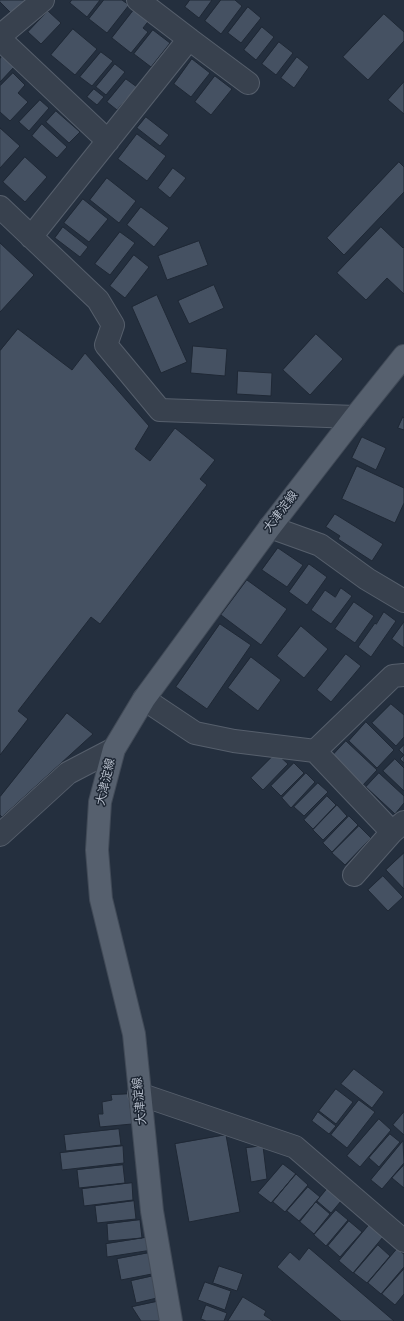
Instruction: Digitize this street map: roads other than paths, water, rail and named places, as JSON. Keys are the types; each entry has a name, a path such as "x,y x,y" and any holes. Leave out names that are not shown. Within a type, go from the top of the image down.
{"main road":[{"name":"大津淀線","path":"171,1321 152,1211 134,1034 101,898 97,857 100,802 114,749 144,699 270,527 404,356"}],"street":[{"path":"43,0 0,38 108,141"},
{"path":"138,0 248,83"},
{"path":"31,237 189,39"},
{"path":"0,207 98,300 113,325 106,344 160,410 355,417"},
{"path":"270,527 320,545 367,579 404,601"},
{"path":"315,751 393,676 404,674"},
{"path":"144,699 195,733 234,741 315,751 398,827 354,875"},
{"path":"0,835 68,774 114,749"},
{"path":"139,1094 295,1147 404,1241"}]}
